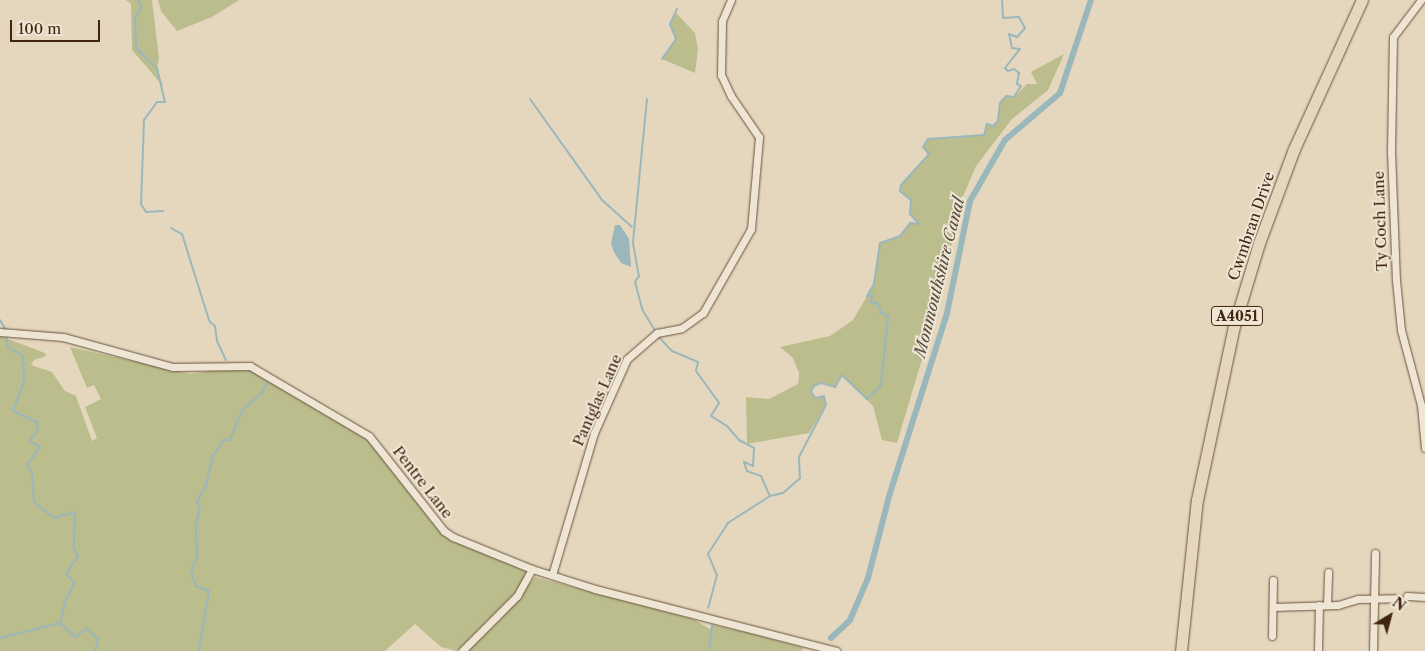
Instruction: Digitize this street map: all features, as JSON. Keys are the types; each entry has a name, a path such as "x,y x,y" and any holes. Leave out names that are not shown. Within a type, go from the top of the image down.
{"main road":[{"name":"Cwmbran Drive","path":"1180,651 1197,500 1234,326 1259,243 1294,149 1362,0"}],"street":[{"name":"Pantglas Lane","path":"552,575 594,433 627,358 657,332 682,328 703,313 751,229 759,137 730,96 721,75 722,21 731,0"},
{"name":"Ty Coch Lane","path":"1421,0 1393,37 1391,151 1396,280 1401,330 1421,405 1425,448"},
{"name":"Pentre Lane","path":"0,332 63,337 173,367 204,369 242,365 258,370 325,413 369,436 444,531 532,569 836,651"},
{"path":"1373,651 1375,553"},
{"path":"462,651 517,596 532,569"},
{"path":"1318,651 1328,572"},
{"path":"1272,636 1273,580"},
{"path":"1407,596 1425,598"},
{"path":"1273,607 1323,605 1373,598 1397,598"}],"green space":[{"path":"126,0 152,0 159,58 157,68 163,86 132,50 131,4"},
{"path":"158,0 239,0 212,17 177,31 161,11"},
{"path":"675,12 695,33 698,49 695,73 662,59 676,39 670,24"},
{"path":"1064,54 1048,90 1012,119 976,166 958,208 948,266 940,266 940,286 928,339 897,443 882,440 873,406 842,375 835,387 821,383 814,386 811,391 815,398 824,396 826,405 809,433 747,444 746,397 769,399 798,384 799,373 793,358 780,347 830,336 853,320 874,284 880,243 900,236 910,223 918,224 910,214 911,200 900,191 901,185 929,154 923,147 928,139 984,135 987,124 993,126 998,121 1000,103 1006,96 1014,97 1027,84 1037,84 1031,72"},
{"path":"0,336 45,353 46,356 34,360 31,365 52,372 65,391 76,396 92,441 97,438 85,407 101,399 94,385 87,388 70,347 190,374 232,368 260,374 366,439 381,453 440,531 528,572 518,590 457,651 441,647 415,624 385,651 0,651"},
{"path":"535,577 693,619 710,629 712,625 804,648 801,651 467,651 501,619"}],"water":[{"path":"615,225 620,225 629,239 631,267 621,263 614,252 611,244"}],"waterway":[{"path":"138,0 141,8 135,18 136,48 157,68 165,102 157,102 144,120 141,204 146,212 163,211"},
{"path":"770,496 783,493 800,478 799,457 826,405 824,396 815,398 811,391 814,386 821,383 835,387 842,375 867,399 881,385 888,316 881,313 878,304 871,302 873,295 867,296 874,284 880,243 900,236 910,223 919,224 910,214 911,200 900,191 901,185 929,154 923,147 928,139 984,135 987,124 993,126 998,121 1000,103 1006,96 1014,97 1021,86 1017,84 1019,73 1014,69 1008,71 1005,68 1020,49 1012,48 1009,34 1017,37 1025,28 1019,17 1003,18 1002,0"},
{"name":"Monmouthshire Canal","path":"831,638 850,620 868,578 890,493 947,313 970,201 1005,140 1060,93 1091,0"},
{"path":"662,59 676,39 670,24 677,9"},
{"path":"530,99 602,200 632,227"},
{"path":"647,99 633,243 639,276 635,282 642,309 655,331"},
{"path":"171,228 182,234 210,322 215,326 217,341 226,360"},
{"path":"0,320 6,330"},
{"path":"6,335 8,347 23,356 24,382 13,411 37,422 38,429 30,441 40,447 27,465 32,474 34,502 54,518 75,512 74,549 78,556 66,574 75,583 65,602 60,623 75,637 87,628 98,640 95,651"},
{"path":"657,335 672,351 698,362 696,371 719,403 711,416 727,426 739,440 754,448 753,466 744,462 747,471 761,476 770,496 728,523 708,554 717,575 708,608"},
{"path":"244,369 256,373"},
{"path":"199,651 209,591 196,586 191,572 197,557 196,525 200,508 197,502 206,485 213,455 224,440 230,440 242,410 262,393 268,381"},
{"path":"0,638 60,623"},
{"path":"709,651 712,625"}]}
